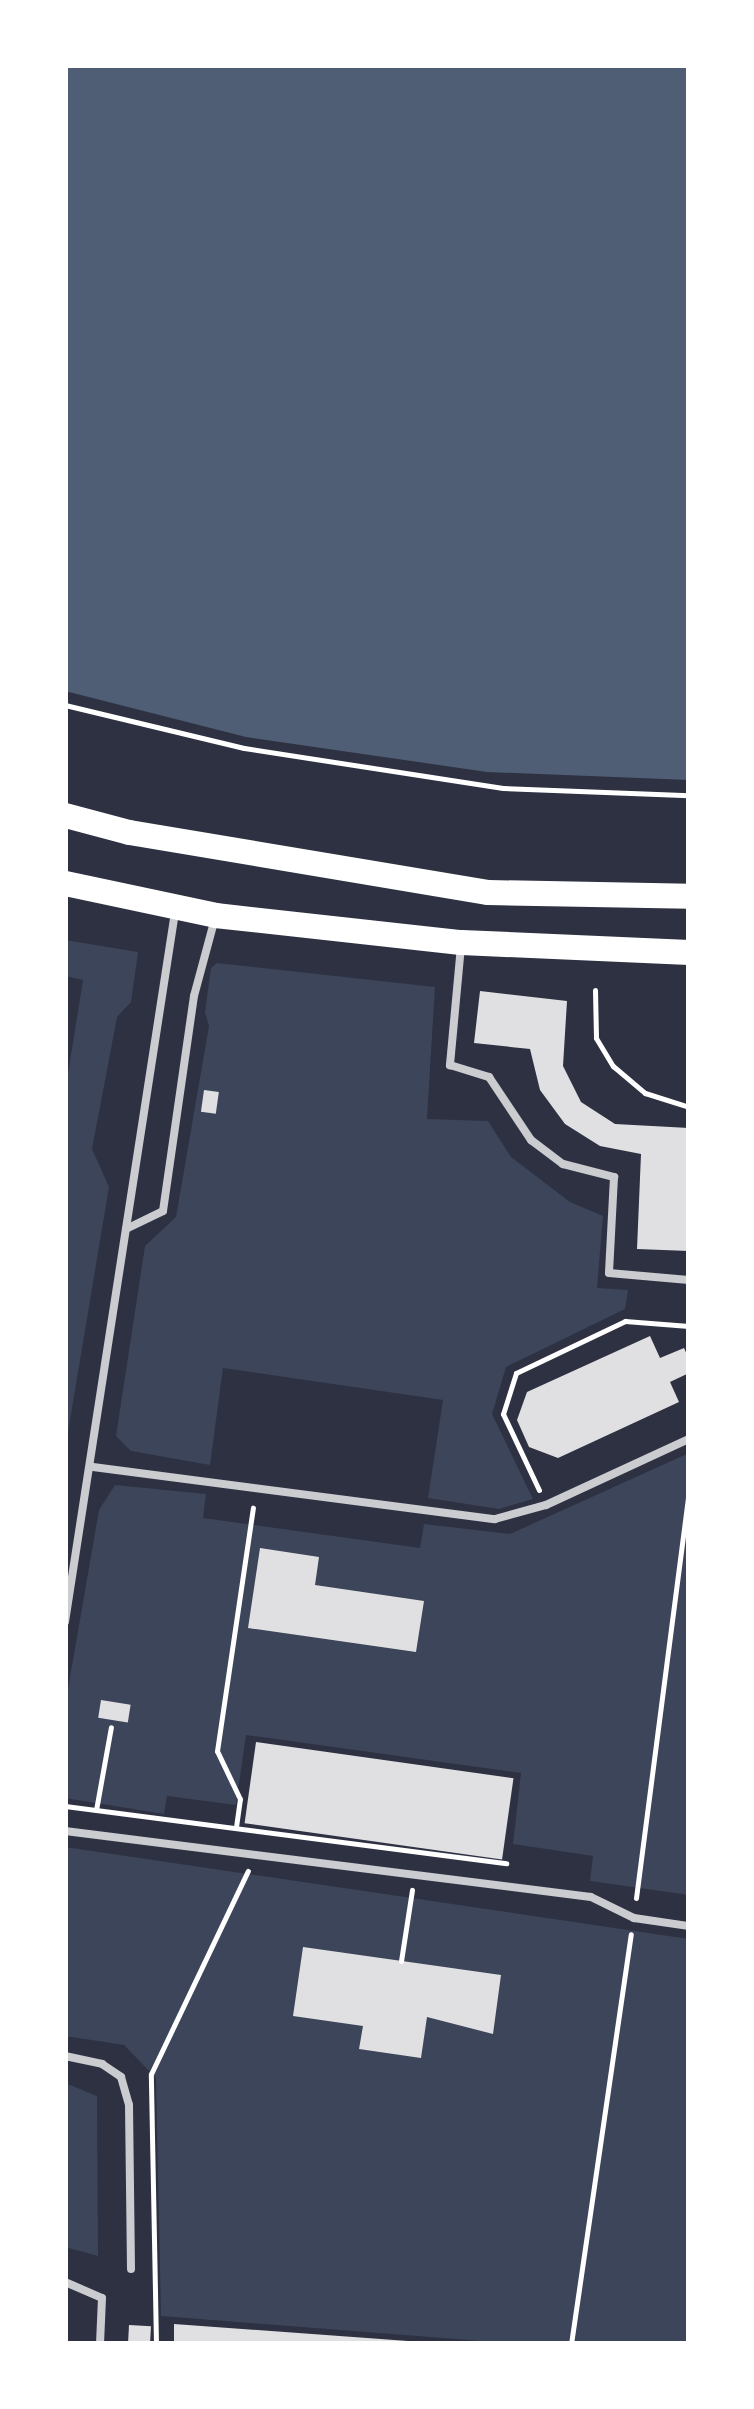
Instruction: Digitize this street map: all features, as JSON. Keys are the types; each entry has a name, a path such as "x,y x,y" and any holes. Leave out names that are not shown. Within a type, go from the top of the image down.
{"main road":[{"path":"65,814 129,832 488,892 689,896"},
{"path":"65,883 216,914 461,942 689,952"}],"lane":[{"path":"65,1622 93,1466 176,908"},
{"path":"126,1230 164,1212 194,996 216,914"},
{"path":"461,942 450,1064 489,1077 532,1140 563,1164 614,1176 609,1273 689,1280"},
{"path":"93,1466 494,1519 546,1505 689,1439"},
{"path":"65,1830 591,1897 634,1918 689,1926"},
{"path":"65,2056 102,2064 122,2076 129,2105 132,2270"},
{"path":"65,2282 102,2298 100,2344"}],"path":[{"path":"65,705 244,748 504,788 689,795"},
{"path":"595,990 596,1038 613,1066 645,1092 689,1106"},
{"path":"546,1505 503,1414 516,1373 626,1321 689,1326"},
{"path":"236,1827 240,1800 218,1752 256,1488"},
{"path":"96,1810 111,1726"},
{"path":"65,1806 506,1863"},
{"path":"156,2344 151,2074 255,1854"},
{"path":"401,1961 415,1875"}],"shaded area":[{"path":"65,65 689,65 689,780 487,772 246,737 65,691"},
{"path":"65,940 138,952 131,1002 117,1017 92,1149 109,1187 65,1450 65,1092 83,980 65,976"},
{"path":"217,963 435,987 427,1119 488,1121 511,1157 570,1202 603,1216 597,1288 628,1290 625,1309 506,1367 492,1414 533,1499 499,1509 428,1498 443,1400 223,1368 210,1465 131,1451 116,1436 145,1246 176,1217 209,1026 205,1012 211,968"},
{"path":"689,1453 689,1895 590,1881 593,1856 513,1844 521,1773 246,1735 236,1805 167,1796 164,1814 65,1798 65,1706 99,1510 115,1485 206,1494 203,1518 420,1548 424,1524 510,1534"},
{"path":"65,1847 689,1939 689,2344 519,2344 161,2316 156,2078 124,2045 65,2036"},
{"path":"65,2083 97,2096 98,2256 65,2247"}],"building":[{"path":"480,991 567,1001 563,1066 581,1102 615,1124 689,1128 689,1251 637,1249 641,1154 600,1146 565,1124 540,1090 530,1049 474,1043"},
{"path":"204,1090 219,1092 216,1114 201,1112"},
{"path":"650,1336 660,1358 684,1348 689,1359 689,1373 670,1382 679,1402 558,1458 529,1447 517,1420 527,1392"},
{"path":"260,1548 319,1557 315,1585 424,1601 416,1652 248,1628"},
{"path":"101,1700 131,1705 128,1722 98,1718"},
{"path":"256,1742 513,1778 502,1859 245,1823"},
{"path":"303,1947 501,1975 493,2034 427,2017 421,2058 359,2049 363,2026 293,2016"},
{"path":"174,2324 408,2341 408,2344 174,2344"},
{"path":"129,2325 151,2326 150,2344 128,2344"}]}
